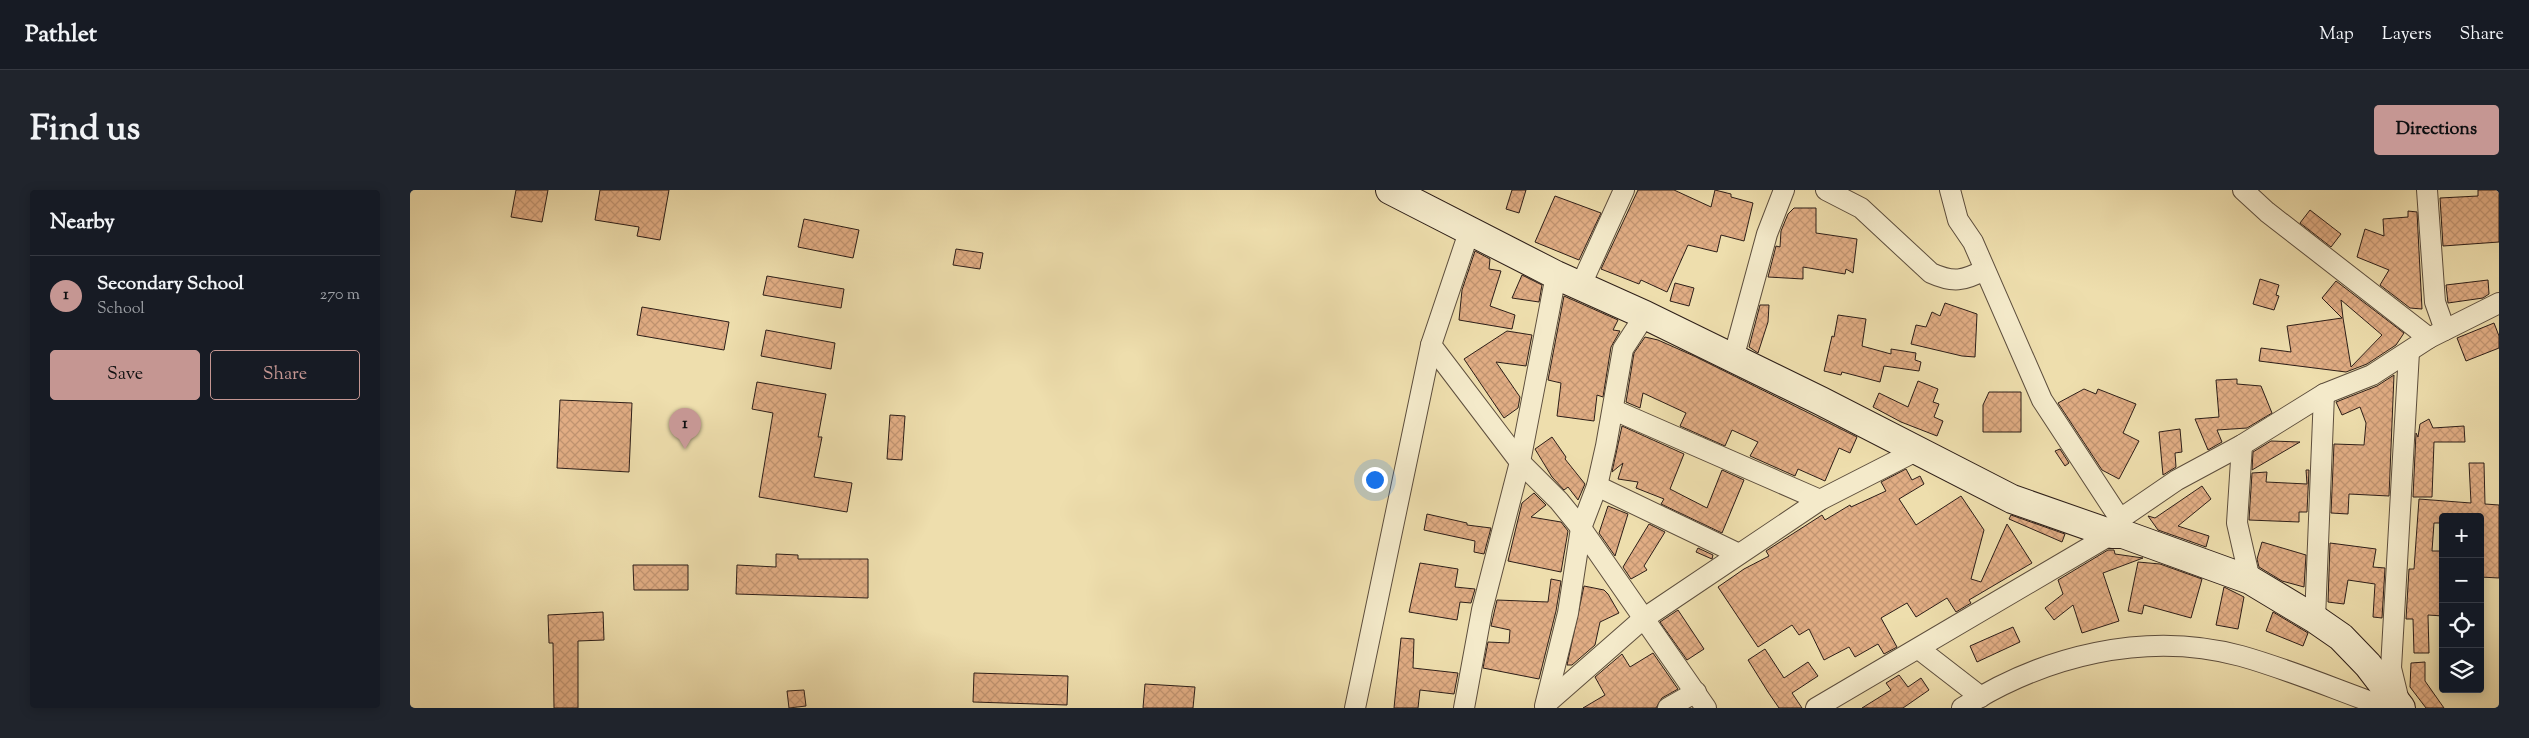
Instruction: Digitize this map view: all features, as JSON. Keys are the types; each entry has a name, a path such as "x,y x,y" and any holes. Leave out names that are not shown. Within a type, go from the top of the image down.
{"main road":[{"path":"1390,190 1580,287 1645,315 1821,401 2012,500 2118,529 2250,580 2316,618 2341,636 2368,665 2400,708"}],"street":[{"path":"1580,287 1624,190"},
{"path":"1732,359 1767,234 1784,190"},
{"path":"1826,190 1861,208 1931,273 1942,278 1967,279 1984,270"},
{"path":"1950,190 1958,220 1972,242 2042,400 2118,529"},
{"path":"2243,190 2267,212 2437,334"},
{"path":"2427,190 2437,334"},
{"path":"1355,708 1431,345 1469,232"},
{"path":"1464,708 1482,610 1520,462 1556,275"},
{"path":"1816,708 1919,649 2118,529 2177,480 2242,445 2324,394 2372,375 2437,334 2499,303"},
{"path":"1545,706 1568,613 1580,528 1597,486 1614,410 1623,349 1645,315"},
{"path":"1431,345 1520,462 1558,501 1580,528 1701,700 1668,708"},
{"path":"2400,708 2391,668 2409,352"},
{"path":"2316,618 2324,394"},
{"path":"1614,410 1820,500"},
{"path":"2242,445 2237,523 2250,580"},
{"path":"1545,706 1643,619 1820,500 1916,451"},
{"path":"1597,486 1739,554"},
{"path":"1962,708 2014,680 2084,655 2123,647 2159,646 2200,648 2239,656 2284,669 2388,708"},
{"path":"1919,649 1981,697"}],"building":[{"path":"516,190 548,190 542,222 511,217"},
{"path":"600,190 669,190 660,240 637,236 639,227 595,220"},
{"path":"1512,190 1526,190 1519,213 1506,209"},
{"path":"1638,190 1674,190 1711,207 1715,190 1753,203 1744,241 1721,235 1717,252 1688,245 1667,292 1641,280 1639,284 1601,269"},
{"path":"2478,190 2499,190 2499,242 2443,246 2440,198 2478,196"},
{"path":"1555,196 1601,213 1579,260 1535,242"},
{"path":"1794,208 1816,208 1816,233 1857,239 1853,273 1846,269 1845,274 1803,267 1803,279 1768,277 1776,246 1780,247 1781,231 1788,214"},
{"path":"2310,210 2341,234 2331,247 2300,223"},
{"path":"2408,211 2417,212 2422,309 2410,308 2380,285 2389,270 2357,257 2365,229 2384,236 2383,219 2408,217"},
{"path":"804,219 859,230 853,258 798,247"},
{"path":"956,249 983,253 980,269 953,265"},
{"path":"1475,251 1490,259 1489,269 1501,271 1490,306 1515,315 1512,329 1459,320 1462,290"},
{"path":"1522,275 1542,285 1539,302 1512,298"},
{"path":"767,276 844,289 841,308 763,295"},
{"path":"2260,279 2279,285 2276,295 2279,296 2274,310 2253,304"},
{"path":"2488,280 2489,294 2483,298 2448,303 2446,285"},
{"path":"2336,281 2404,333 2396,345 2367,364 2346,372 2259,361 2261,348 2291,352 2287,326 2342,318 2322,298","holes":["2341,300 2382,335 2351,367"]},
{"path":"1675,283 1694,288 1689,306 1670,301"},
{"path":"1564,296 1618,320 1613,330 1620,331 1611,347 1603,397 1597,395 1594,421 1557,416 1561,383 1548,380"},
{"path":"1945,303 1977,314 1975,357 1962,356 1911,344 1916,325 1926,327 1932,312 1940,316"},
{"path":"1760,305 1769,305 1768,322 1758,353 1749,347"},
{"path":"642,307 729,322 724,350 637,335"},
{"path":"1838,315 1866,319 1862,346 1891,354 1891,349 1916,353 1915,360 1921,362 1919,371 1884,366 1880,382 1842,372 1841,375 1824,371"},
{"path":"2494,323 2499,336 2499,348 2466,361 2457,338"},
{"path":"766,330 835,343 831,369 761,356"},
{"path":"1507,331 1532,335 1526,366 1496,362 1520,397 1518,408 1504,418 1464,359"},
{"path":"1645,337 1658,340 1694,356 1857,437 1850,453 1839,448 1825,481 1798,469 1795,476 1750,456 1758,442 1732,430 1725,446 1680,426 1686,413 1643,393 1640,408 1626,402 1634,353"},
{"path":"2394,375 2389,496 2349,494 2348,514 2331,513 2334,444 2364,445 2366,423 2360,407 2342,415 2336,402 2377,386"},
{"path":"2237,379 2237,384 2261,386 2272,413 2247,428 2217,430 2222,442 2208,450 2195,419 2219,417 2216,380"},
{"path":"1918,381 1938,389 1933,402 1939,404 1934,417 1943,421 1937,436 1901,422 1873,407 1879,393 1908,407"},
{"path":"757,382 826,394 818,437 822,437 814,477 852,483 847,512 759,497 773,413 752,409"},
{"path":"2084,389 2096,394 2098,389 2136,404 2123,433 2139,441 2119,479 2102,470 2058,403"},
{"path":"1989,392 2021,392 2021,432 1983,432 1983,405"},
{"path":"560,400 632,403 629,472 557,468"},
{"path":"890,415 905,416 902,460 887,459"},
{"path":"2429,419 2433,428 2464,426 2465,442 2434,442 2432,497 2413,497 2416,433 2418,437 2420,424"},
{"path":"1622,426 1684,454 1670,489 1707,508 1722,470 1744,480 1722,533 1661,504 1664,499 1636,488 1638,482 1618,479 1623,463 1612,472"},
{"path":"2180,429 2182,452 2175,453 2176,467 2163,475 2159,432"},
{"path":"1552,437 1566,457 1565,459 1585,484 1578,500 1568,487 1564,490 1552,477 1535,449"},
{"path":"2271,441 2300,442 2252,470 2253,452"},
{"path":"2060,449 2069,463 2065,466 2055,451"},
{"path":"2469,463 2484,463 2485,504 2499,505 2499,578 2484,577 2484,513 2439,513 2439,523 2434,523 2432,551 2439,551 2439,616 2428,615 2429,653 2414,653 2413,619 2406,619 2409,569 2414,569 2419,499 2471,503"},
{"path":"1906,469 1912,480 1920,476 1924,484 1899,499 1916,525 1961,496 1984,530 1971,579 1981,582 2007,524 2032,563 1969,600 1971,603 1956,612 1947,598 1916,617 1907,603 1881,618 1897,647 1884,654 1878,644 1855,657 1849,647 1824,660 1809,629 1799,635 1792,625 1758,647 1718,587 1744,569 1769,556 1766,551 1822,515 1825,520 1850,505 1851,507 1886,491 1881,482"},
{"path":"2306,470 2309,470 2307,512 2299,512 2299,522 2249,520 2252,473 2267,472 2266,482 2307,484"},
{"path":"2202,486 2211,499 2178,526 2209,536 2206,547 2158,530 2148,516 2155,518"},
{"path":"1534,493 1546,505 1531,517 1561,522 1568,531 1561,572 1508,561 1522,503"},
{"path":"1608,506 1628,514 1615,556 1599,533"},
{"path":"1427,514 1467,523 1467,525 1491,528 1484,554 1474,552 1475,541 1424,530"},
{"path":"2011,515 2065,534 2062,542 2009,519"},
{"path":"1649,524 1665,532 1644,566 1647,570 1631,579 1623,567"},
{"path":"2262,542 2306,555 2304,587 2282,581 2259,567 2257,559"},
{"path":"2330,543 2376,549 2373,567 2385,568 2382,618 2373,617 2375,584 2348,580 2344,604 2328,602"},
{"path":"1698,548 1713,555 1712,559 1696,552"},
{"path":"2108,550 2114,550 2115,554 2143,558 2103,573 2119,621 2082,633 2073,605 2054,620 2045,608 2063,594 2058,580"},
{"path":"776,554 798,555 798,559 868,559 868,598 736,594 737,565 776,567"},
{"path":"2138,562 2160,564 2202,579 2191,618 2144,605 2142,614 2128,611"},
{"path":"1420,563 1458,569 1455,587 1475,589 1471,603 1460,602 1457,620 1409,612"},
{"path":"633,565 688,565 688,590 634,590"},
{"path":"1551,579 1561,581 1556,611 1539,679 1483,668 1488,642 1509,643 1510,630 1491,626 1497,600 1548,602"},
{"path":"1584,586 1604,590 1619,613 1600,622 1595,645 1572,665 1567,665"},
{"path":"2224,587 2244,597 2238,629 2216,625"},
{"path":"1678,610 1704,649 1687,660 1660,622"},
{"path":"603,612 604,640 578,641 578,708 554,708 553,643 549,643 548,615"},
{"path":"2273,612 2308,633 2303,646 2266,631"},
{"path":"2013,627 2020,642 1977,662 1970,646"},
{"path":"1401,638 1414,639 1413,668 1458,673 1454,694 1420,690 1418,708 1394,708"},
{"path":"1765,649 1784,678 1808,662 1818,676 1792,693 1802,708 1779,708 1768,692 1748,660"},
{"path":"1653,653 1678,689 1662,698 1656,708 1583,708 1605,695 1595,677 1622,654 1630,667"},
{"path":"2425,662 2425,681 2444,708 2426,708 2410,687 2411,663"},
{"path":"974,673 1068,676 1067,705 973,702"},
{"path":"1899,675 1908,687 1921,678 1929,690 1903,708 1862,708 1891,690 1886,683"},
{"path":"1145,684 1195,687 1193,708 1143,708"},
{"path":"804,690 806,706 789,708 787,691"}],"place":[{"name":"Secondary School","path":"685,449"}]}
